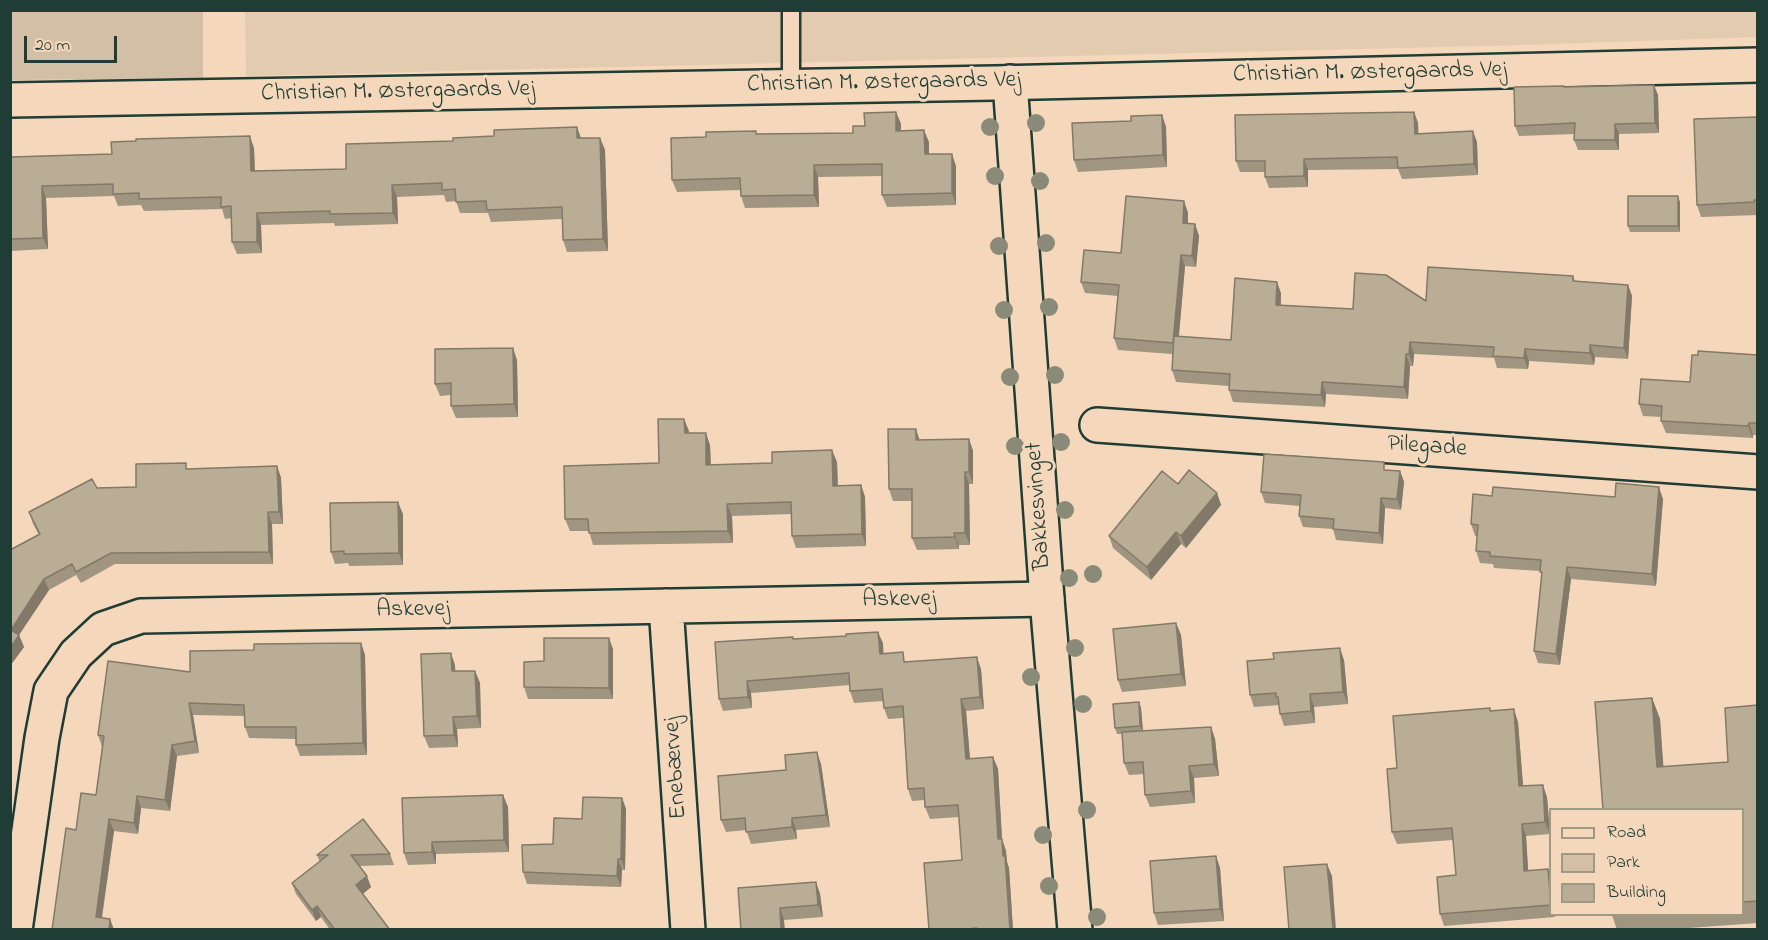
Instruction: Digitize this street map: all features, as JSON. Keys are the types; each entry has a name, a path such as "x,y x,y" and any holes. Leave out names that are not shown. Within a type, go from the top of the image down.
{"street":[{"name":"Christian M. Østergaards Vej","path":"10,100 1010,82 1758,65"},
{"name":"Bakkesvinget","path":"1010,82 1047,598 1075,930"},
{"name":"Pilegade","path":"1096,425 1758,472"},
{"name":"Askevej","path":"15,930 42,738 51,691 76,654 103,629 141,616 1047,598"},
{"name":"Enebærvej","path":"666,606 688,930"}],"lane":[{"path":"791,10 791,86"}],"shaded area":[{"path":"1757,10 1758,37 1524,45 246,76 245,11"}],"green space":[{"path":"10,11 203,11 203,78 11,80"}],"building":[{"path":"1654,85 1655,123 1615,124 1615,140 1574,140 1575,123 1515,126 1514,87"},
{"path":"896,112 896,131 924,130 925,154 952,154 952,193 882,195 882,164 814,165 814,195 741,196 740,178 672,180 671,138 706,137 706,132 853,133 853,126 865,126 864,113"},
{"path":"1414,112 1415,134 1473,131 1474,164 1398,168 1397,157 1304,159 1304,176 1265,177 1265,161 1236,161 1235,115"},
{"path":"1162,115 1163,155 1074,160 1072,123 1131,121 1131,116"},
{"path":"1758,117 1758,200 1697,205 1694,119"},
{"path":"577,127 577,138 600,138 603,239 563,240 562,207 487,210 486,201 456,202 455,189 442,190 442,183 392,185 393,213 330,214 330,211 257,213 257,242 232,242 231,206 221,207 221,197 139,199 139,193 113,194 113,184 42,186 43,238 10,239 10,157 112,154 111,142 136,141 136,139 250,136 251,171 346,169 346,144 453,141 453,138 494,136 494,130"},
{"path":"1126,196 1184,201 1183,223 1195,224 1192,256 1181,255 1173,343 1114,338 1119,285 1081,282 1084,250 1121,253"},
{"path":"1628,196 1678,196 1678,226 1628,226"},
{"path":"1428,267 1573,276 1573,281 1628,285 1624,348 1590,345 1590,353 1525,349 1524,358 1493,356 1494,347 1410,342 1409,354 1406,354 1404,387 1322,382 1321,395 1229,390 1230,374 1172,370 1174,336 1231,340 1235,278 1277,282 1276,305 1353,309 1355,273 1386,275 1426,301"},
{"path":"513,348 514,404 451,406 451,383 435,384 435,349"},
{"path":"1698,351 1758,355 1758,423 1749,423 1748,426 1661,421 1662,406 1639,404 1641,379 1690,382 1692,355 1698,355"},
{"path":"658,419 684,419 685,433 706,433 706,465 772,463 772,452 832,450 833,486 861,485 862,534 792,536 791,502 727,504 728,531 589,533 588,519 565,519 564,466 659,463"},
{"path":"888,429 916,429 916,440 969,439 969,472 965,472 965,533 954,533 955,537 912,538 912,489 889,489"},
{"path":"1264,454 1384,462 1384,470 1400,471 1397,499 1381,498 1379,533 1333,529 1334,519 1299,516 1301,495 1261,492"},
{"path":"186,463 186,469 277,466 279,512 268,512 269,552 111,553 76,572 72,564 44,579 11,630 19,635 10,648 10,550 40,534 29,512 92,479 97,488 136,487 136,464"},
{"path":"1189,470 1217,493 1181,536 1176,532 1147,567 1109,536 1162,471 1178,484"},
{"path":"1616,483 1659,487 1652,574 1567,567 1556,654 1534,651 1542,572 1540,572 1541,560 1490,556 1490,552 1476,551 1478,525 1471,524 1473,494 1492,496 1493,487 1615,497"},
{"path":"398,502 399,553 344,554 344,551 331,552 330,503"},
{"path":"1176,623 1181,674 1118,680 1113,629"},
{"path":"878,632 880,654 903,652 904,662 977,657 980,697 961,699 966,759 993,757 998,839 1002,839 1003,856 1005,856 1010,930 977,930 977,928 929,930 924,863 962,860 958,805 925,807 924,788 908,789 903,706 884,708 882,689 850,691 849,673 747,681 748,697 719,699 715,642 846,636 846,634"},
{"path":"544,638 609,638 609,688 524,687 524,662 544,661"},
{"path":"361,643 363,743 296,745 296,727 245,727 244,705 189,703 195,741 172,745 165,800 137,796 134,823 109,819 96,917 110,919 109,930 52,930 66,828 76,830 81,793 96,795 104,736 98,735 108,661 190,672 190,651 254,650 254,644"},
{"path":"1340,648 1343,692 1310,694 1311,711 1280,714 1276,693 1250,695 1247,661 1274,659 1273,653"},
{"path":"451,653 452,671 475,671 477,716 453,717 454,735 424,736 421,654"},
{"path":"1652,698 1657,767 1728,762 1725,708 1758,705 1758,901 1744,902 1744,808 1603,808 1595,702"},
{"path":"1139,702 1140,726 1115,728 1113,704"},
{"path":"1490,708 1490,711 1514,709 1519,786 1543,785 1545,822 1522,824 1524,871 1548,869 1549,905 1440,914 1437,877 1456,875 1452,828 1392,832 1387,769 1397,768 1393,716"},
{"path":"1211,727 1214,764 1189,766 1191,791 1145,795 1143,762 1124,763 1122,732"},
{"path":"817,752 826,815 792,818 792,827 746,832 745,818 721,820 718,776 786,770 785,755"},
{"path":"503,795 504,840 432,842 432,852 404,853 402,798"},
{"path":"583,797 622,798 621,859 618,859 617,876 523,872 522,845 553,844 554,818 582,819"},
{"path":"363,819 390,854 351,855 367,876 356,885 390,930 335,930 317,906 312,910 292,883 328,855 317,855"},
{"path":"1216,856 1220,909 1154,913 1150,861"},
{"path":"1327,864 1333,929 1289,930 1284,867"},
{"path":"816,882 818,905 780,908 781,930 741,930 738,888"}]}
